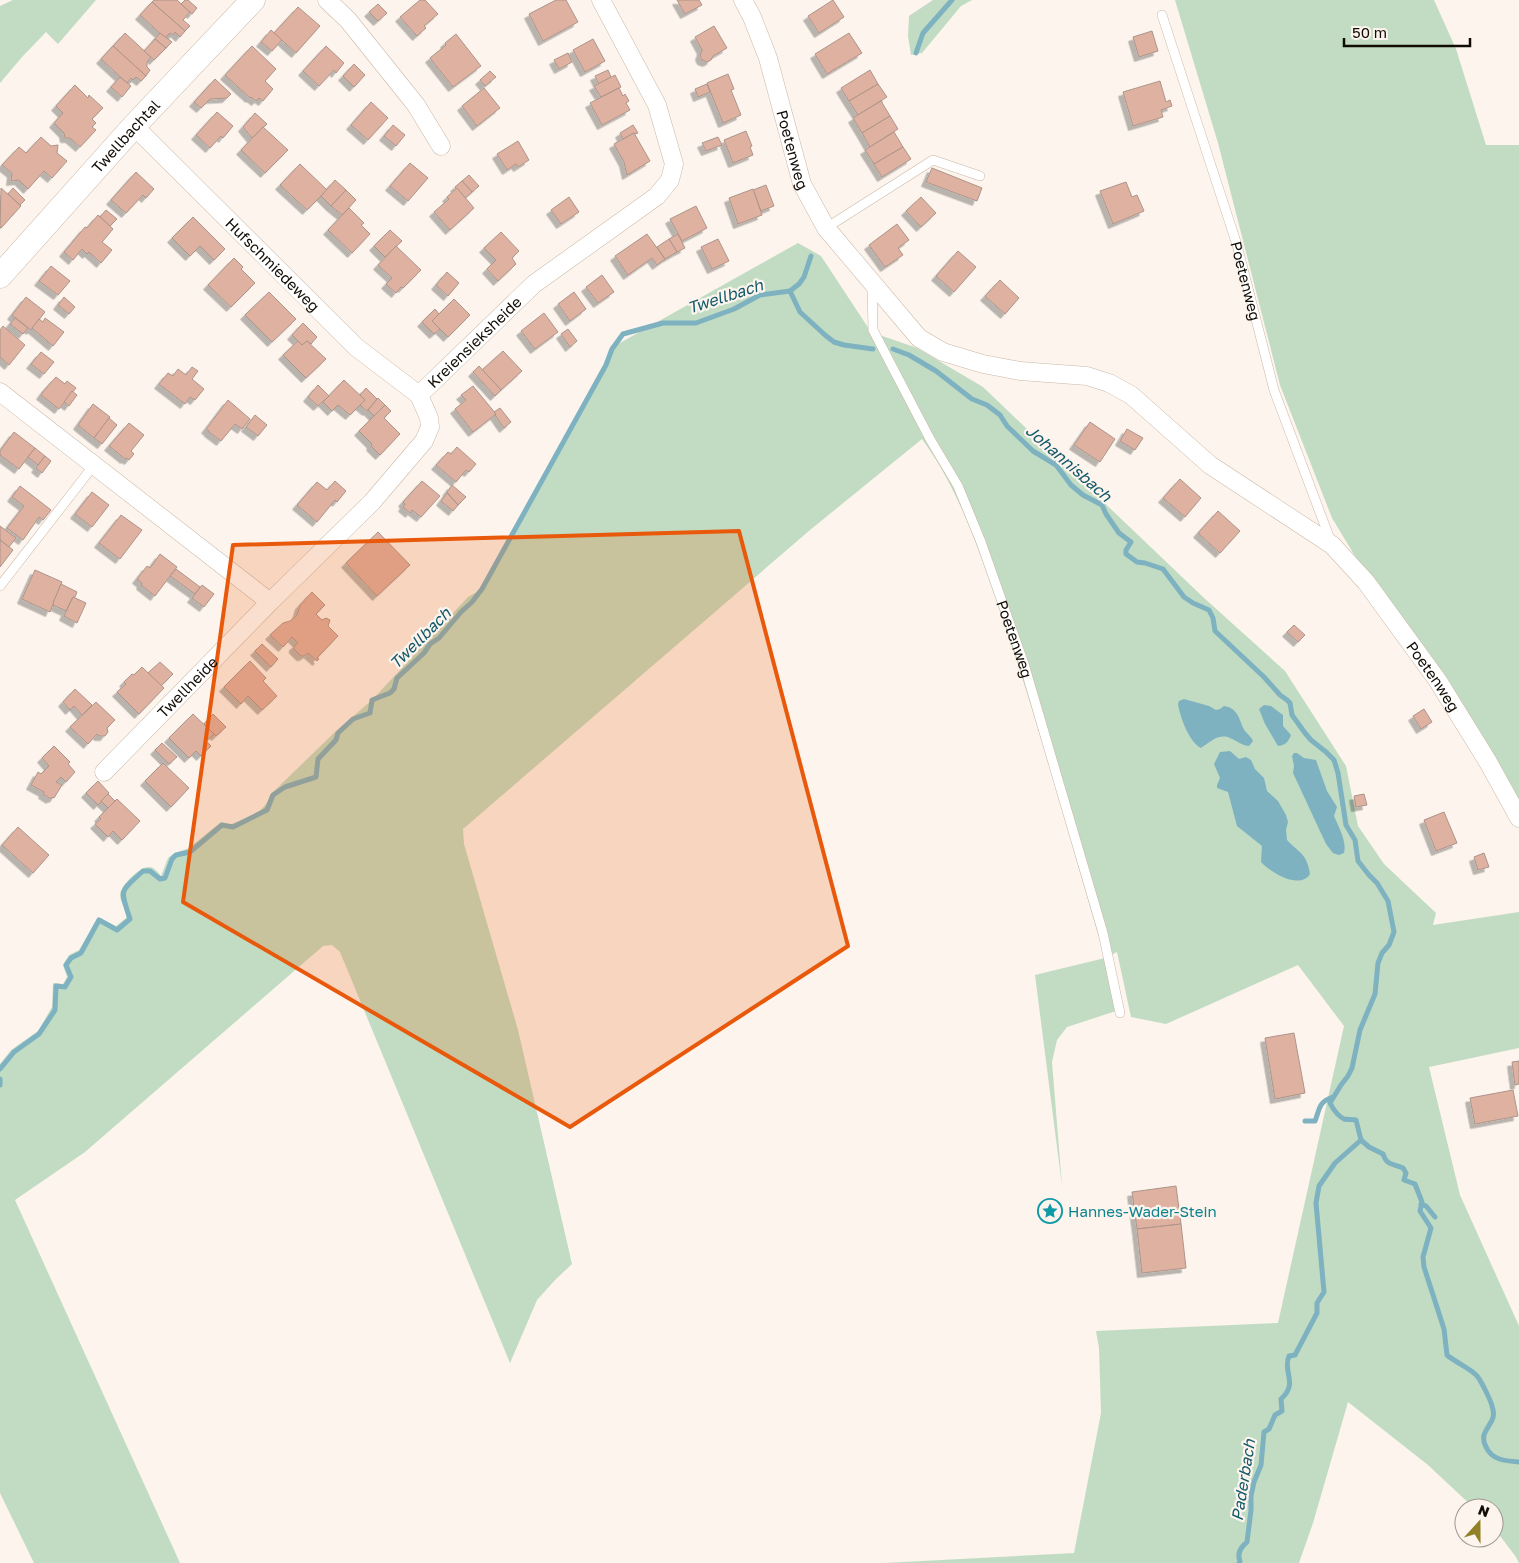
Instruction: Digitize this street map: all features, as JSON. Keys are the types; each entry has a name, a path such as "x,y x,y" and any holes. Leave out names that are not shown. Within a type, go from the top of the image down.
{"street":[{"name":"Twellbachtal","path":"0,276 134,126 253,0"},
{"path":"327,0 348,20 381,59 416,105 441,146"},
{"name":"Kreiensieksheide","path":"270,602 372,502 424,441 430,427 429,418 419,395 534,284 657,196 670,180 674,164 657,105 601,0"},
{"name":"Poetenweg","path":"743,0 752,17 768,58 802,184 826,228 919,338 943,352 983,364 1020,372 1087,376 1109,383 1131,395 1210,465 1332,545 1366,582 1438,681 1488,762 1519,818"},
{"name":"Hufschmiedeweg","path":"134,126 356,347 419,395"},
{"path":"0,392 270,602"},
{"name":"Twellheide","path":"104,772 270,602"}],"lane":[{"name":"Poetenweg","path":"1162,16 1237,245 1274,390 1332,545"},
{"path":"826,228 933,160 980,176"},
{"name":"Poetenweg","path":"872,283 873,330 930,439 958,486 981,542 1024,664 1103,933 1120,1013"},
{"path":"0,586 94,465"}],"highlighted area":[{"path":"739,531 848,946 570,1127 183,902 233,545"}],"green space":[{"path":"13,0 96,0 58,44 46,32 0,83 0,6"},
{"path":"933,0 972,0 961,6 922,53 911,55 908,36 909,16"},
{"path":"1175,0 1434,0 1456,49 1486,145 1519,145 1519,803 1358,561 1332,518 1280,385 1218,143"},
{"path":"798,243 821,256 871,332 917,348 983,387 1203,597 1285,671 1346,766 1358,826 1384,864 1436,913 1433,925 1519,912 1519,1048 1429,1067 1460,1195 1519,1326 1519,1563 1504,1541 1504,1498 1463,1498 1428,1465 1348,1402 1313,1523 1299,1563 884,1563 1074,1553 1101,1413 1099,1348 1096,1331 1278,1323 1344,1026 1298,965 1166,1024 1131,1017 1117,952 1105,958 1029,699 985,568 958,501 922,439 810,530 463,829 464,844 518,1030 572,1264 537,1300 510,1363 340,952 332,945 323,946 85,1152 15,1200 180,1563 34,1563 0,1493 0,1064 11,1050 38,1031 52,1007 53,983 63,984 67,977 63,965 69,955 79,950 98,917 116,926 126,918 126,912 120,896 123,888 131,878 141,870 149,867 157,871 161,876 168,858 189,848 221,822 229,825 248,818 259,811 268,801 270,795 335,732 372,700 468,597 482,589 611,348"},
{"path":"1105,958 1116,1011 1067,1027 1057,1040 1052,1062 1062,1186 1035,975"}],"water":[{"path":"1184,699 1209,706 1216,710 1224,706 1233,709 1253,741 1249,746 1230,738 1222,737 1201,748 1189,735 1183,722 1178,704 1179,701"},
{"path":"1264,705 1271,706 1283,715 1283,726 1291,735 1285,744 1278,746 1265,724 1259,709"},
{"path":"1230,751 1239,759 1246,757 1251,760 1255,769 1264,778 1267,791 1278,801 1288,822 1286,830 1287,840 1305,857 1309,867 1310,874 1305,879 1293,880 1271,871 1261,862 1262,846 1237,826 1228,792 1217,788 1220,778 1214,764 1220,752"},
{"path":"1294,753 1304,758 1316,760 1327,791 1337,807 1334,816 1343,839 1344,853 1339,855 1333,853 1326,844 1293,773 1292,756"}],"building":[{"path":"154,0 177,0 190,12 183,20 190,26 185,31 152,2"},
{"path":"188,0 197,8 192,14 181,4"},
{"path":"420,0 425,0 438,14 424,26 426,28 417,36 400,17"},
{"path":"556,0 566,0 578,22 543,41 529,14"},
{"path":"677,0 699,0 702,5 685,14"},
{"path":"833,0 844,17 819,33 808,16"},
{"path":"152,2 185,31 180,37 175,32 173,35 170,33 165,38 140,15"},
{"path":"378,4 387,13 378,21 369,12"},
{"path":"298,7 320,26 296,53 274,33"},
{"path":"714,26 727,48 707,62 702,60 700,56 702,50 695,37"},
{"path":"271,30 282,40 272,51 261,42"},
{"path":"1152,31 1158,51 1139,57 1133,37"},
{"path":"125,33 151,57 147,62 147,67 150,70 146,76 113,46"},
{"path":"160,33 172,42 166,48 155,39"},
{"path":"849,33 862,53 827,74 815,54"},
{"path":"456,34 481,66 453,87 430,58"},
{"path":"155,39 166,48 154,60 144,51"},
{"path":"593,39 605,61 585,72 573,50"},
{"path":"113,46 146,76 141,81 136,77 133,80 131,78 127,83 101,59"},
{"path":"252,46 276,69 265,81 273,89 263,101 259,98 256,101 250,98 225,75"},
{"path":"326,46 344,63 336,73 334,70 319,86 303,71"},
{"path":"568,53 572,62 559,69 554,60"},
{"path":"354,64 365,75 354,87 343,76"},
{"path":"608,70 611,77 599,84 595,76"},
{"path":"870,70 878,84 849,101 841,88"},
{"path":"490,71 496,77 485,86 480,80"},
{"path":"728,74 734,89 731,90 741,115 723,123 707,83"},
{"path":"615,75 621,87 601,97 594,86"},
{"path":"120,77 131,86 122,97 111,87"},
{"path":"215,79 231,94 227,98 210,99 201,108 194,102"},
{"path":"1160,81 1166,102 1170,100 1172,106 1161,110 1163,117 1133,126 1123,92"},
{"path":"707,84 710,92 698,97 695,89"},
{"path":"878,84 887,97 858,115 849,101"},
{"path":"75,85 88,98 89,95 103,108 92,119 96,123 92,127 96,130 80,147 70,138 65,138 64,133 54,123 63,113 56,106"},
{"path":"484,88 500,108 477,126 462,106"},
{"path":"619,88 623,96 625,94 629,101 626,103 630,110 602,125 590,103"},
{"path":"881,101 890,116 862,133 853,118"},
{"path":"371,102 388,118 368,140 351,125"},
{"path":"217,112 233,126 223,138 221,136 210,148 196,135"},
{"path":"255,113 267,124 252,138 243,127"},
{"path":"890,116 898,129 870,147 862,133"},
{"path":"393,125 405,135 396,146 384,136"},
{"path":"633,125 638,133 623,139 620,133"},
{"path":"263,127 288,150 265,173 241,150"},
{"path":"746,131 752,146 750,147 753,155 733,163 724,140"},
{"path":"894,132 903,147 874,164 865,150"},
{"path":"634,133 650,161 627,175 624,162 614,144"},
{"path":"41,137 51,146 58,145 57,153 67,161 52,178 44,171 28,189 19,180 11,181 12,173 2,165 19,147 26,153"},
{"path":"718,137 722,145 706,151 702,143"},
{"path":"518,141 529,160 518,167 516,164 507,170 497,154"},
{"path":"903,147 911,159 882,177 874,164"},
{"path":"410,163 428,178 408,201 390,186"},
{"path":"300,164 327,190 307,210 280,185"},
{"path":"932,168 982,188 977,201 926,182"},
{"path":"136,172 154,189 146,198 143,195 126,213 111,200"},
{"path":"469,175 479,186 472,192 462,181"},
{"path":"335,180 346,190 331,206 321,196"},
{"path":"462,181 472,192 465,198 455,187"},
{"path":"1126,182 1132,197 1137,195 1144,211 1113,224 1100,191"},
{"path":"766,185 774,206 761,211 753,190"},
{"path":"1,188 21,206 1,228 0,227"},
{"path":"13,188 25,200 20,205 8,194"},
{"path":"457,188 474,208 450,230 434,212 449,199 447,197"},
{"path":"753,189 762,215 738,224 729,198"},
{"path":"346,190 356,200 342,215 331,206"},
{"path":"569,197 579,212 561,224 551,210"},
{"path":"921,197 936,213 921,227 906,211"},
{"path":"696,206 707,228 682,241 670,219"},
{"path":"349,208 364,223 361,225 370,234 352,253 328,230"},
{"path":"106,210 117,219 110,226 100,217"},
{"path":"98,215 113,229 102,242 112,250 101,263 89,252 87,254 82,249 73,260 64,252"},
{"path":"193,217 225,249 214,260 200,246 190,256 172,238"},
{"path":"897,224 909,240 898,248 903,255 885,267 869,245"},
{"path":"390,230 402,241 385,257 374,246"},
{"path":"501,232 519,251 512,258 516,264 498,281 487,269 496,260 484,248"},
{"path":"647,234 665,259 657,265 652,258 628,275 615,256"},
{"path":"678,234 685,248 677,252 669,239"},
{"path":"669,239 677,252 665,259 657,247"},
{"path":"718,239 729,261 712,269 701,247"},
{"path":"396,246 421,270 396,293 386,284 392,278 378,265"},
{"path":"958,251 976,267 954,292 936,276"},
{"path":"234,258 243,267 241,269 255,283 231,307 208,285"},
{"path":"51,266 70,281 58,295 39,281"},
{"path":"447,272 459,283 448,296 436,285"},
{"path":"602,275 614,292 598,303 586,287"},
{"path":"1000,280 1019,298 1005,314 985,296"},
{"path":"269,292 296,319 272,342 245,315"},
{"path":"574,292 586,309 570,321 558,304"},
{"path":"26,297 45,312 31,330 12,315"},
{"path":"64,297 75,307 69,314 58,305"},
{"path":"454,299 470,315 448,337 432,321"},
{"path":"435,309 439,314 432,321 440,329 434,334 422,322"},
{"path":"544,313 558,332 535,349 521,331"},
{"path":"15,318 28,328 23,334 10,324"},
{"path":"45,318 64,332 53,346 32,328 39,319 43,322"},
{"path":"303,323 317,337 311,344 307,341 302,345 292,335"},
{"path":"3,326 25,345 9,365 0,357 0,330"},
{"path":"568,329 577,341 570,347 561,334"},
{"path":"298,341 302,345 307,341 326,359 306,378 283,355"},
{"path":"503,351 522,371 501,390 482,370"},
{"path":"41,352 54,362 44,374 31,364"},
{"path":"479,366 501,390 495,396 473,372"},
{"path":"192,367 198,371 192,379 204,389 195,400 190,397 185,404 159,384 168,373 173,376 178,369 186,375"},
{"path":"56,377 65,384 67,381 76,388 59,409 41,395"},
{"path":"344,380 365,400 350,415 338,405 332,411 323,402"},
{"path":"318,385 329,396 318,406 308,397"},
{"path":"473,386 496,414 473,432 455,409 466,400 461,395"},
{"path":"366,388 377,399 367,411 360,405 365,400 360,395"},
{"path":"72,391 77,395 69,406 64,402"},
{"path":"378,398 385,405 374,416 368,410"},
{"path":"228,400 250,419 242,429 235,424 221,441 206,429"},
{"path":"93,404 110,417 94,438 78,425"},
{"path":"385,405 391,411 384,418 400,434 380,455 359,431"},
{"path":"500,408 511,422 504,428 494,412"},
{"path":"255,415 267,425 258,436 246,427"},
{"path":"109,418 117,425 102,444 94,438"},
{"path":"1090,422 1115,439 1100,462 1074,445"},
{"path":"129,423 144,435 131,451 134,454 129,460 109,446"},
{"path":"1127,429 1143,438 1135,450 1120,441"},
{"path":"14,432 35,448 19,469 0,455 0,451"},
{"path":"457,447 476,464 469,472 466,470 456,482 436,465 448,452 451,454"},
{"path":"35,448 45,456 38,465 28,457"},
{"path":"45,456 51,461 42,473 36,468"},
{"path":"1180,479 1201,498 1185,517 1163,498"},
{"path":"335,481 346,491 337,502 335,500 317,522 297,505 317,482 327,490"},
{"path":"422,481 440,496 421,517 412,510 410,513 403,507 405,504 403,502"},
{"path":"452,485 466,497 458,505 447,492"},
{"path":"20,486 51,510 43,520 39,517 23,540 7,528 24,506 12,497"},
{"path":"92,492 109,505 92,527 75,514"},
{"path":"447,493 458,505 453,511 441,501"},
{"path":"1218,511 1240,531 1220,553 1198,533"},
{"path":"121,515 142,530 120,559 99,543"},
{"path":"0,526 16,538 9,547 0,540"},
{"path":"378,532 410,565 377,596 346,563"},
{"path":"0,540 13,550 0,567"},
{"path":"160,554 177,567 155,596 141,585 142,583 137,579 147,566 150,568"},
{"path":"176,569 200,587 195,594 170,576"},
{"path":"35,570 62,582 50,612 22,599"},
{"path":"61,584 77,592 66,611 53,605"},
{"path":"202,585 214,594 204,607 192,598"},
{"path":"312,592 325,605 316,614 322,620 326,618 330,620 328,626 338,636 317,658 319,659 317,661 308,653 301,656 294,649 294,646 298,643 292,637 283,647 270,635 283,623 290,621 297,615 300,605"},
{"path":"73,597 86,603 77,623 64,616"},
{"path":"1294,625 1305,635 1298,642 1287,632"},
{"path":"262,644 278,659 271,667 255,651"},
{"path":"250,661 266,678 263,681 277,696 262,710 248,696 241,704 224,687"},
{"path":"160,662 173,674 161,686 148,673"},
{"path":"142,667 164,688 139,714 117,692 126,684 124,682 132,674 134,675"},
{"path":"75,689 92,705 82,715 74,706 70,710 63,702"},
{"path":"96,702 115,720 107,728 108,732 105,736 97,734 88,744 70,727"},
{"path":"1424,709 1432,722 1421,729 1413,716"},
{"path":"193,714 214,734 206,741 211,746 201,756 196,751 189,758 169,738"},
{"path":"213,714 226,727 216,736 204,724"},
{"path":"162,743 177,757 169,764 155,750"},
{"path":"54,746 70,762 68,764 75,772 66,782 61,777 56,782 62,785 54,798 52,797 51,799 43,794 44,792 31,785 38,772 41,774 49,766 42,758"},
{"path":"163,763 189,788 171,807 145,781"},
{"path":"98,781 109,793 98,805 86,793"},
{"path":"108,794 115,801 108,808 101,801"},
{"path":"1364,794 1367,805 1356,807 1354,796"},
{"path":"117,799 140,821 122,840 113,831 108,837 95,824 101,819 99,817"},
{"path":"1444,812 1457,843 1436,851 1424,820"},
{"path":"18,827 49,855 33,873 2,845"},
{"path":"1484,853 1489,867 1478,870 1474,857"},
{"path":"1294,1033 1305,1093 1275,1099 1265,1038"},
{"path":"1519,1061 1519,1084 1515,1085 1512,1062"},
{"path":"1513,1090 1518,1116 1475,1124 1470,1098"},
{"path":"1176,1186 1181,1224 1137,1229 1132,1192"},
{"path":"1181,1224 1186,1268 1142,1273 1137,1229"}],"waterway":[{"name":"Johannisbach","path":"916,53 923,33 952,0"},
{"name":"Twellbach","path":"0,1069 14,1052 39,1034 55,1010 56,986 65,987 71,977 66,965 71,958 81,953 99,920 117,930 130,919 123,896 129,883 143,871 150,871 160,879 165,878 172,859 176,855 190,852 222,825 233,827 267,810 273,795 285,787 316,777 318,759 336,740 338,733 353,719 370,713 372,700 390,693 394,689 397,678 424,653 430,644 439,638 472,602 482,589 606,365 612,349 623,334 663,323 696,323 734,309 760,295 790,291 804,277 811,256"},
{"name":"Johannisbach","path":"790,291 800,312 834,342 873,349"},
{"name":"Johannisbach","path":"893,349 909,355 936,371 972,399 987,405 1000,415 1007,426 1033,451 1056,465 1071,485 1083,495 1102,505 1119,533 1131,542 1126,550 1126,554 1137,562 1163,569 1184,597 1209,610 1213,618 1215,631 1290,703 1292,715 1305,733 1334,760 1338,773 1346,825 1355,840 1358,861 1377,883 1388,901 1394,932 1389,945 1382,953 1378,963 1375,994 1360,1030 1352,1068 1330,1103 1342,1118 1356,1120 1361,1140 1369,1147 1383,1154 1390,1164 1403,1168 1406,1173 1404,1180 1415,1184 1422,1202 1420,1211 1431,1228 1423,1257 1424,1267 1444,1329 1447,1355 1478,1377 1490,1399 1493,1415 1484,1435 1485,1444 1489,1451 1500,1459 1519,1462"},
{"name":"Twellbach","path":"0,1079 0,1085"},
{"name":"Johannisbach","path":"1305,1121 1315,1121 1322,1104 1333,1097"},
{"name":"Paderbach","path":"1239,1563 1240,1551 1247,1542 1251,1496 1261,1465 1264,1432 1269,1429 1275,1415 1282,1411 1281,1399 1289,1388 1290,1383 1287,1367 1289,1356 1295,1355 1317,1313 1317,1303 1324,1292 1316,1203 1319,1186 1335,1163 1361,1140"},
{"name":"Johannisbach","path":"1421,1204 1426,1206 1435,1217"}],"place":[{"name":"Hannes-Wader-Stein","path":"1050,1211"}]}
